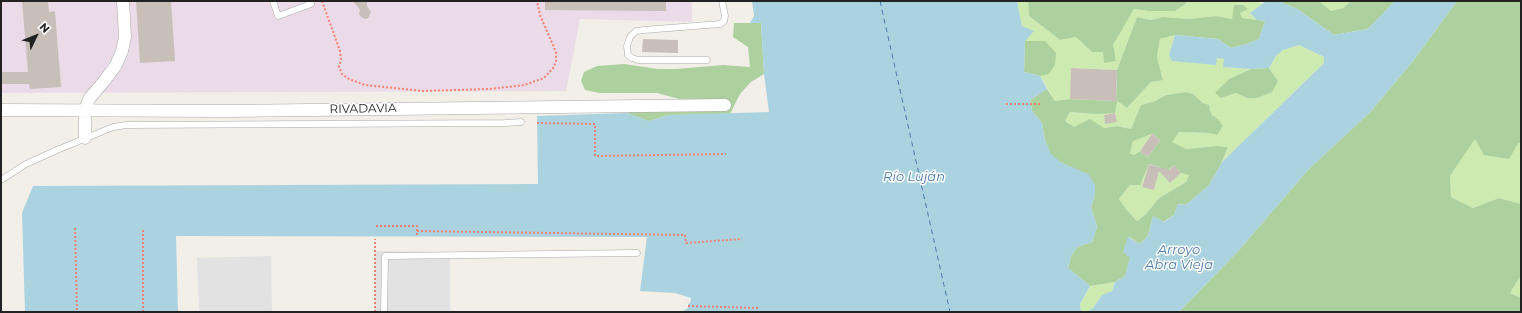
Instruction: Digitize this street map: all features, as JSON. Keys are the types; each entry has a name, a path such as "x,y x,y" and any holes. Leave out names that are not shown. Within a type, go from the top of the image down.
{"street":[{"path":"86,138 85,110 89,99 116,65 122,51 125,37 123,1"},
{"name":"RIVADAVIA","path":"1,110 227,111 725,105"}],"lane":[{"path":"273,1 278,16 311,4 309,1"},
{"path":"707,60 638,60 628,55 627,46 630,37 633,34 644,30 720,24 724,21 725,16 722,1"},
{"path":"1,180 26,164 113,127 127,125 521,122"},
{"path":"384,312 385,256 637,253"}],"path":[{"path":"322,1 340,51 341,59 339,67 342,74 349,79 365,85 423,91 490,89 524,85 544,78 554,67 556,52 540,15 538,1"},
{"path":"1006,104 1040,104"},
{"path":"537,123 594,124 595,156 726,154"},
{"path":"376,226 417,226 417,236"},
{"path":"75,228 77,312"},
{"path":"143,229 143,312"},
{"path":"417,231 685,235 686,243 742,239"},
{"path":"374,312 375,239"},
{"path":"688,306 758,308"}],"shaded area":[{"path":"1,1 692,1 692,22 580,19 566,91 1,93"},
{"path":"375,251 450,252 450,312 375,312"},
{"path":"271,256 272,312 199,312 197,258"}],"green space":[{"path":"1017,1 1028,1 1029,16 1060,40 1076,37 1092,52 1103,52 1104,63 1122,28 1134,9 1148,11 1175,11 1187,3 1185,1 1258,1 1262,4 1250,13 1257,20 1242,18 1240,13 1242,5 1232,19 1216,16 1188,19 1163,17 1151,20 1137,17 1117,70 1072,68 1070,99 1055,101 1040,76 1049,74 1045,41 1025,41"},
{"path":"1028,1 1185,1 1187,3 1175,11 1148,11 1134,9 1113,45 1116,61 1104,63 1103,52 1092,52 1076,37 1060,40 1029,16"},
{"path":"1278,1 1319,1 1331,11 1343,8 1351,1 1395,1 1368,29 1334,35 1297,9"},
{"path":"1319,1 1351,1 1343,8 1331,11"},
{"path":"1457,1 1521,1 1521,142 1518,143 1509,159 1484,155 1475,139 1450,176 1451,197 1473,208 1499,198 1521,204 1521,275 1510,293 1521,298 1521,312 1179,312 1239,250 1308,170 1371,111 1413,61"},
{"path":"1234,5 1243,5 1248,9 1240,13 1242,18 1265,21 1259,39 1231,48 1218,39 1175,35 1160,39 1157,57 1163,80 1151,82 1127,108 1117,101 1115,113 1095,114 1070,112 1065,121 1074,127 1090,119 1104,128 1117,126 1131,129 1141,105 1155,101 1166,95 1186,92 1193,94 1203,103 1209,105 1212,115 1218,119 1223,126 1217,135 1208,133 1179,132 1172,142 1186,149 1217,146 1228,147 1221,164 1209,185 1186,205 1178,204 1174,215 1163,222 1153,216 1148,236 1140,244 1129,237 1130,258 1125,276 1115,282 1090,286 1068,268 1071,256 1077,247 1092,242 1097,227 1091,207 1095,195 1073,168 1060,162 1051,155 1045,141 1042,123 1032,111 1030,100 1047,89 1055,101 1070,99 1116,101 1117,70 1137,17 1151,20 1163,17 1188,19 1216,16 1232,19","holes":["1152,134 1160,140 1148,157 1140,151 1134,155 1130,153 1133,141","1149,164 1160,167 1163,175 1174,165 1181,173 1189,175 1186,182 1159,198 1146,214 1137,221 1119,199 1130,185 1140,185"]},
{"path":"734,23 761,23 764,74 751,82 740,94 730,114 669,115 649,121 626,113 679,99 657,93 600,93 585,90 581,81 584,72 597,66 624,64 658,69 723,65 750,67 748,47 733,37"},
{"path":"1175,35 1169,55 1215,65 1217,58 1224,59 1224,67 1251,69 1229,79 1221,98 1236,93 1247,98 1278,81 1269,68 1276,56 1283,50 1299,45 1324,57 1324,63 1222,162 1228,147 1217,146 1186,149 1171,142 1179,132 1208,133 1217,135 1218,119 1212,115 1203,103 1193,94 1186,92 1166,95 1155,101 1141,105 1131,129 1117,126 1104,128 1074,127 1065,121 1070,112 1095,114 1116,101 1127,108 1151,82 1163,79 1157,57 1160,39","holes":["1115,113 1117,122 1105,123 1104,115"]},
{"path":"1025,41 1045,41 1056,53 1055,65 1049,74 1040,76 1024,72"},
{"path":"1269,68 1278,81 1272,92 1257,98 1247,98 1236,93 1221,98 1215,93 1229,79 1251,69"},
{"path":"1152,134 1140,151 1134,155 1130,153 1133,141"},
{"path":"1475,138 1521,142 1521,204 1499,198 1473,208 1451,197 1450,176"},
{"path":"1149,164 1142,187 1154,190 1160,167 1163,175 1170,183 1181,173 1189,174 1186,182 1159,198 1146,214 1137,221 1119,199 1130,185 1140,184"},
{"path":"1521,275 1521,298 1510,293"},
{"path":"1115,282 1112,291 1102,295 1093,308 1087,312 1081,312 1080,304 1090,286"}],"water":[{"name":"Río Luján","path":"752,1 1017,1 1022,26 1034,31 1025,41 1024,72 1040,76 1047,89 1030,100 1032,111 1042,123 1045,141 1051,154 1060,162 1088,174 1095,185 1095,195 1091,207 1097,227 1092,242 1077,247 1071,256 1068,268 1090,286 1080,304 1081,312 681,312 688,308 691,298 675,293 640,291 647,237 176,236 178,312 25,312 22,213 33,186 538,184 537,116 626,113 649,121 669,115 769,112 764,74 761,23 750,23 754,16"},
{"name":"Arroyo Abra Vieja","path":"1266,1 1278,1 1297,9 1334,35 1368,29 1395,1 1457,1 1413,61 1371,111 1308,170 1239,250 1179,312 1087,312 1093,308 1102,295 1112,291 1115,282 1125,276 1130,258 1123,252 1128,237 1140,244 1148,236 1153,216 1164,222 1174,215 1178,204 1186,205 1209,185 1222,162 1324,63 1324,57 1299,45 1283,50 1276,56 1269,68 1251,69 1223,67 1224,59 1217,58 1216,65 1172,61 1169,55 1175,35 1218,39 1231,48 1259,39 1265,21 1257,20 1250,13"}],"building":[{"path":"22,1 48,1 49,12 55,11 61,87 30,89 29,84 2,84 2,72 28,72"},
{"path":"136,1 171,1 175,61 140,63"},
{"path":"353,1 367,1 367,6 371,12 368,18 365,19 361,17 359,14 360,10"},
{"path":"545,1 666,1 666,11 545,10"},
{"path":"643,39 678,40 678,53 642,52"},
{"path":"1071,68 1117,70 1116,101 1070,99"},
{"path":"1115,113 1117,122 1105,124 1104,115"},
{"path":"1152,134 1160,140 1148,157 1140,151"},
{"path":"1149,164 1169,170 1174,165 1181,173 1170,183 1159,171 1154,190 1142,187"}],"ferry route":[{"path":"880,1 950,312"}]}
